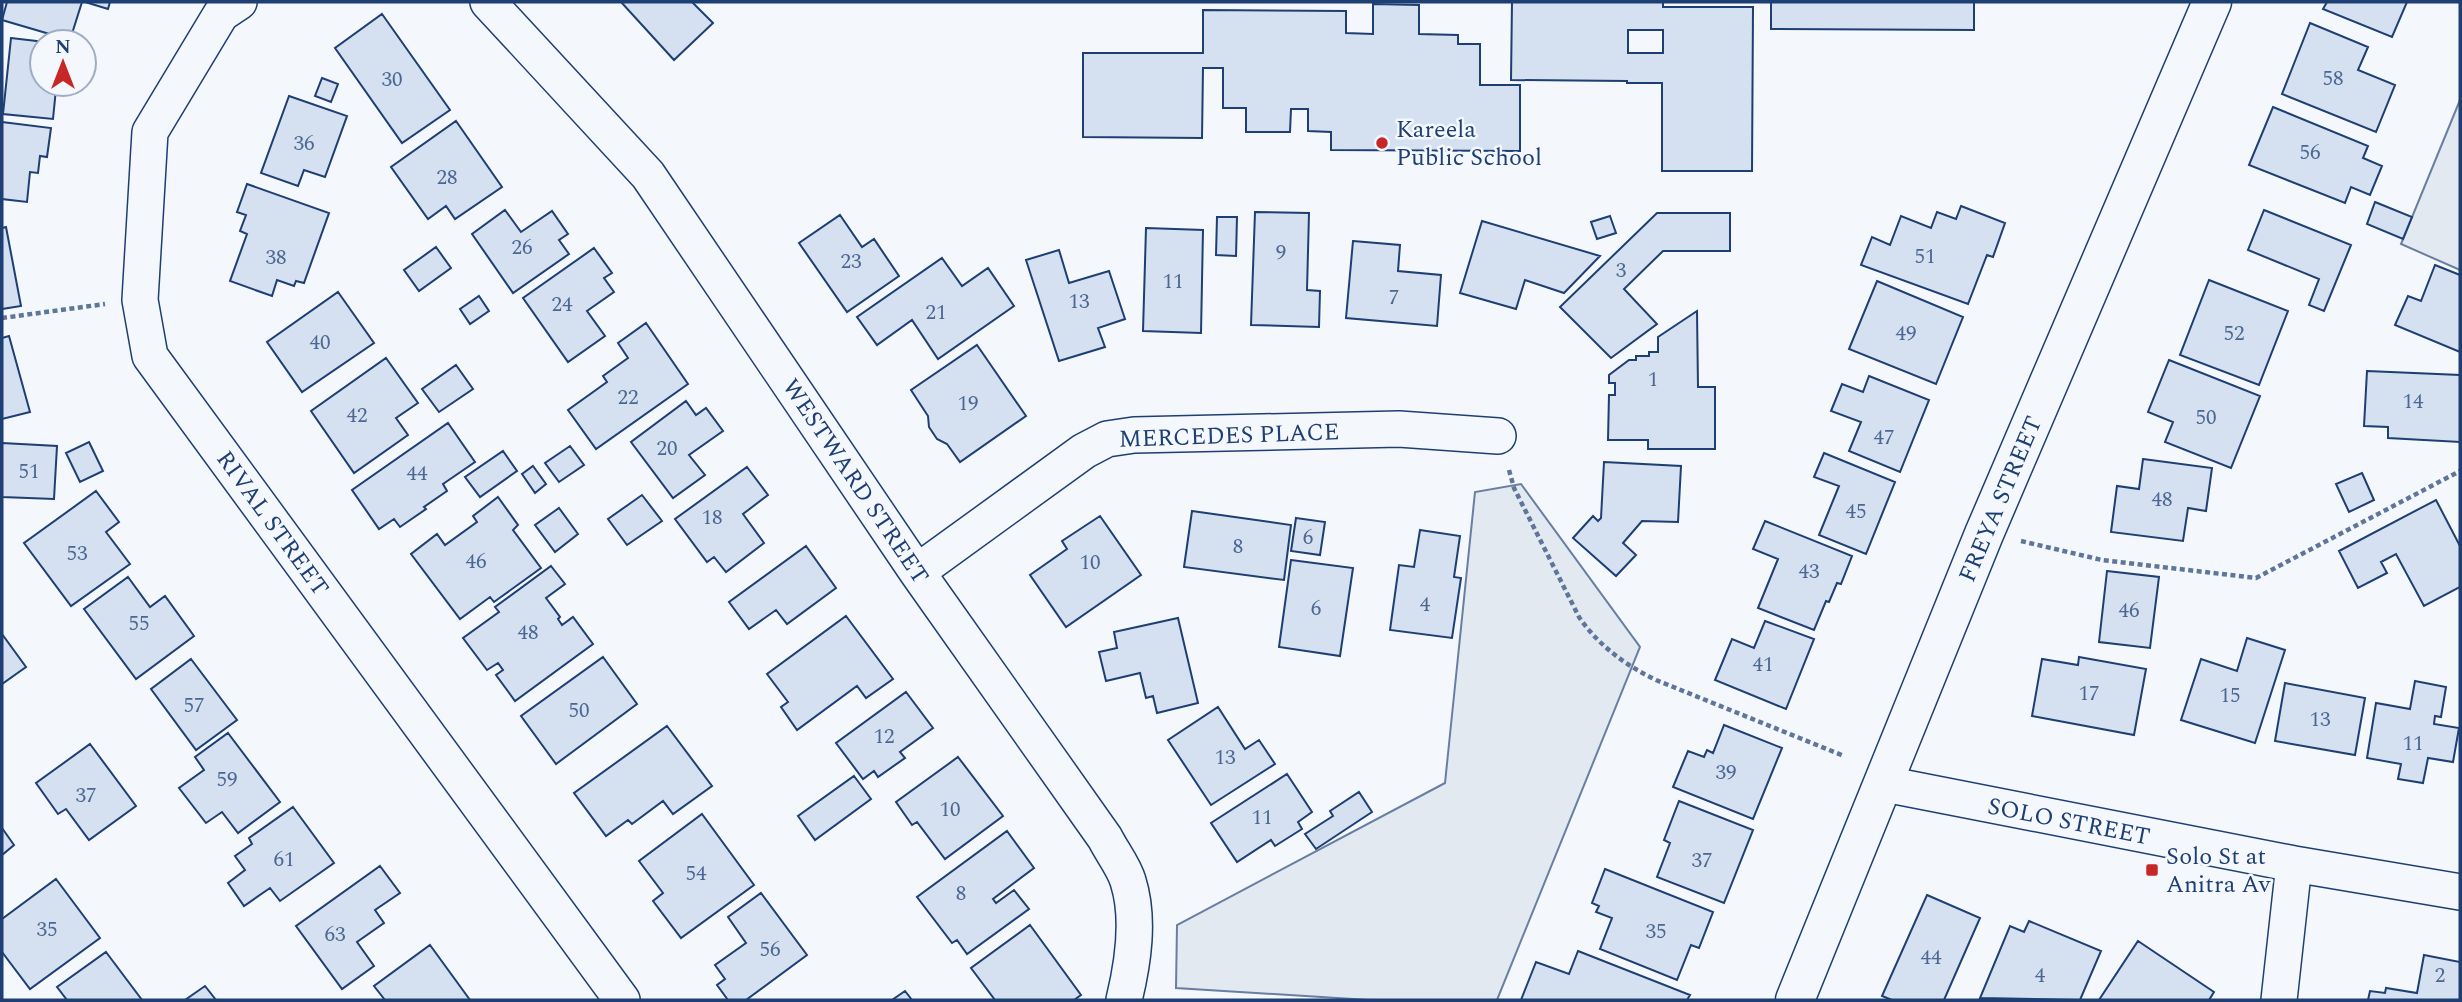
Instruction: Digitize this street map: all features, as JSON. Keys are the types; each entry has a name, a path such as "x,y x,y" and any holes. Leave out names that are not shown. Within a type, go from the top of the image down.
{"street":[{"name":"RIVAL STREET","path":"239,2 221,15 150,132 141,300 150,356 622,1000"},
{"name":"WESTWARD STREET","path":"488,2 648,175 917,572 1105,838 1128,880 1133,915 1132,965 1124,1000"},
{"name":"FREYA STREET","path":"1795,1000 1885,784 1984,534 2212,2"},
{"name":"MERCEDES PLACE","path":"917,572 1084,451 1107,439 1134,435 1399,429 1498,436"},
{"name":"SOLO STREET","path":"1885,784 2294,864 2460,891"},
{"path":"2279,1000 2294,864"}],"path":[{"path":"2,318 89,306"},
{"path":"1498,436 1514,488 1590,634 1630,667 1647,676 1843,756"},
{"path":"2035,543 2102,560 2256,578 2460,471"}],"shaded area":[{"path":"2460,100 2460,270 2401,244"},
{"path":"1521,484 1640,647 1497,1000 1369,1000 1176,988 1177,925 1445,783 1475,492"}],"building":[{"path":"7,2 82,2 74,28 29,28 2,20"},
{"path":"85,2 110,2 108,9"},
{"path":"621,2 692,2 713,23 674,60"},
{"path":"1512,2 1663,2 1663,7 1753,7 1752,171 1662,171 1662,83 1511,80","holes":["1628,30 1663,30 1663,53 1628,53"]},
{"path":"1771,2 1974,2 1974,30 1771,29"},
{"path":"2327,2 2407,2 2392,37 2323,9"},
{"path":"1373,4 1419,5 1419,34 1458,35 1458,44 1480,44 1480,85 1520,85 1520,151 1331,150 1331,132 1308,131 1308,109 1291,109 1290,132 1246,132 1246,108 1223,108 1223,68 1203,68 1202,138 1083,137 1083,53 1203,53 1203,10 1346,11 1346,33 1373,34"},
{"path":"382,14 450,110 402,143 335,48"},
{"path":"2310,23 2368,47 2358,70 2395,85 2376,132 2282,94"},
{"path":"11,38 28,40 28,98 55,98 53,119 3,114"},
{"path":"322,78 338,84 331,102 315,96"},
{"path":"289,96 347,116 325,177 304,170 298,186 261,173"},
{"path":"2273,107 2368,146 2363,158 2382,166 2370,195 2351,187 2345,203 2249,165"},
{"path":"456,121 502,187 455,219 446,206 428,219 391,167"},
{"path":"2,122 51,128 47,157 40,156 38,173 30,172 27,202 2,199"},
{"path":"247,184 329,213 304,283 296,281 294,286 277,280 272,296 230,281 247,234 240,231 246,215 237,212"},
{"path":"2375,202 2412,217 2403,239 2367,224"},
{"path":"1961,206 2005,223 1993,257 1987,255 1968,304 1861,265 1872,237 1890,245 1901,216 1931,228 1937,212 1956,219"},
{"path":"505,210 521,232 552,211 568,234 559,240 569,254 513,293 472,234"},
{"path":"2264,210 2351,245 2324,311 2309,305 2319,279 2248,250"},
{"path":"1255,212 1309,213 1307,290 1320,291 1319,327 1251,325"},
{"path":"1657,213 1730,213 1730,251 1663,251 1624,289 1657,324 1611,358 1560,307"},
{"path":"840,215 862,247 874,239 899,276 847,312 799,243"},
{"path":"1610,216 1616,233 1597,239 1591,222"},
{"path":"1217,217 1237,217 1236,256 1216,255"},
{"path":"1482,221 1600,256 1564,293 1525,280 1516,309 1460,293"},
{"path":"6,227 21,306 2,309 2,228"},
{"path":"1146,228 1203,230 1201,333 1143,331"},
{"path":"1353,241 1400,245 1398,271 1441,275 1437,326 1346,318"},
{"path":"436,247 451,268 419,291 404,270"},
{"path":"594,248 612,273 604,278 614,292 587,311 605,336 568,362 523,298"},
{"path":"1059,250 1069,283 1109,271 1125,319 1098,328 1105,347 1059,361 1026,260"},
{"path":"942,258 962,286 988,268 1014,306 938,359 912,320 877,345 857,317"},
{"path":"2435,265 2460,275 2460,352 2395,325 2408,296 2421,301"},
{"path":"2209,280 2288,311 2259,385 2180,355"},
{"path":"1877,281 1963,317 1936,384 1849,349"},
{"path":"338,292 374,343 302,392 267,342"},
{"path":"479,296 489,311 470,324 460,309"},
{"path":"1697,311 1698,387 1715,387 1715,449 1648,449 1648,440 1608,440 1609,395 1615,395 1615,383 1609,383 1609,375 1629,360 1636,360 1636,356 1649,356 1649,352 1658,352 1658,337"},
{"path":"646,323 688,384 596,449 568,410 607,382 603,376 628,358 618,343"},
{"path":"9,336 30,412 2,419 2,338"},
{"path":"977,345 1026,416 960,462 947,444 937,439 929,427 928,416 911,390"},
{"path":"386,358 418,403 396,418 408,435 354,473 311,411"},
{"path":"2169,360 2260,396 2231,468 2165,442 2173,422 2148,412"},
{"path":"456,365 473,389 439,412 422,389"},
{"path":"2367,371 2460,375 2460,442 2388,438 2388,427 2364,426"},
{"path":"1869,376 1929,400 1900,472 1849,451 1861,422 1831,411 1842,384 1863,392"},
{"path":"686,401 696,415 706,408 723,431 689,455 705,475 673,498 631,442"},
{"path":"448,423 475,462 443,484 447,491 424,507 426,509 400,527 394,519 379,529 352,490"},
{"path":"89,442 103,471 80,482 66,453"},
{"path":"2,443 57,446 54,499 2,497"},
{"path":"570,446 584,465 559,482 545,463"},
{"path":"503,451 517,471 480,497 465,477"},
{"path":"1824,453 1895,482 1866,554 1819,535 1839,486 1814,477"},
{"path":"2143,459 2212,468 2206,511 2188,508 2183,541 2111,532 2117,486 2139,489"},
{"path":"1604,462 1681,466 1678,522 1642,521 1623,543 1636,555 1616,576 1573,538 1593,516 1598,521 1601,518"},
{"path":"533,466 546,484 535,493 522,474"},
{"path":"747,467 768,495 743,514 764,543 726,572 714,557 707,562 675,519"},
{"path":"2362,473 2374,500 2349,512 2336,484"},
{"path":"96,491 119,522 106,532 130,564 71,606 24,543"},
{"path":"642,495 662,521 627,545 608,519"},
{"path":"498,497 518,525 513,530 541,568 494,602 490,597 460,619 411,554 437,534 445,545 477,522 473,516"},
{"path":"2436,500 2460,546 2460,587 2424,606 2396,554 2381,562 2387,573 2358,588 2339,551"},
{"path":"559,508 578,534 555,552 535,525"},
{"path":"1192,511 1291,525 1284,580 1184,567"},
{"path":"1100,516 1141,575 1066,627 1030,575 1067,549 1062,541"},
{"path":"1296,518 1325,522 1320,555 1291,551"},
{"path":"1765,521 1852,556 1841,584 1837,583 1829,602 1826,601 1814,630 1758,608 1778,559 1753,549"},
{"path":"1420,530 1460,536 1454,577 1461,578 1452,638 1390,630 1399,565 1414,567"},
{"path":"806,546 836,588 787,624 776,610 749,629 729,602"},
{"path":"1291,560 1353,568 1340,656 1279,647"},
{"path":"551,566 565,584 546,598 560,617 558,619 562,625 573,617 593,644 515,701 496,675 503,670 498,663 487,670 463,638 499,612 495,607"},
{"path":"2107,571 2159,577 2150,648 2099,642"},
{"path":"128,577 150,607 165,596 194,636 136,679 84,609"},
{"path":"846,616 893,679 866,698 857,686 797,730 781,707 788,702 767,674"},
{"path":"1178,618 1198,703 1157,713 1153,696 1146,698 1140,673 1106,681 1099,652 1117,648 1114,632"},
{"path":"1765,621 1814,639 1786,709 1715,680 1732,639 1754,648"},
{"path":"2,634 26,667 2,684"},
{"path":"2247,638 2285,650 2255,743 2181,720 2201,659 2237,671"},
{"path":"603,657 637,704 556,764 521,716"},
{"path":"2079,657 2146,669 2134,735 2032,716 2042,659 2078,665"},
{"path":"191,659 237,720 196,750 151,689"},
{"path":"2415,681 2446,687 2441,717 2435,716 2434,724 2459,728 2453,762 2428,758 2423,783 2398,779 2401,764 2367,758 2376,703 2410,709"},
{"path":"2285,683 2365,698 2355,755 2275,741"},
{"path":"906,692 933,728 900,752 905,758 878,777 874,771 863,779 836,743"},
{"path":"1218,707 1245,749 1259,740 1275,764 1211,805 1168,740"},
{"path":"1724,725 1782,748 1753,819 1673,787 1688,751 1704,757 1707,750 1713,753"},
{"path":"667,726 712,786 673,814 663,801 632,824 628,820 606,836 574,793"},
{"path":"228,733 280,802 238,833 222,812 206,823 179,788 204,770 195,757"},
{"path":"90,744 136,806 89,840 66,809 58,814 36,783"},
{"path":"958,757 1003,816 945,859 917,822 912,825 896,802"},
{"path":"1287,774 1312,812 1298,822 1302,829 1275,846 1271,840 1237,862 1211,823"},
{"path":"854,776 871,799 815,840 798,816"},
{"path":"1359,792 1372,812 1316,849 1305,834 1333,816 1330,811"},
{"path":"1679,801 1753,830 1724,903 1657,877 1670,843 1664,840"},
{"path":"293,807 334,863 280,901 270,888 244,906 228,883 245,870 235,856 252,844 249,838"},
{"path":"702,814 754,885 681,938 653,901 663,893 639,861"},
{"path":"2,828 14,845 2,855"},
{"path":"1007,831 1034,868 993,899 996,903 1014,890 1029,909 967,954 957,940 952,943 917,897"},
{"path":"380,866 400,893 375,910 384,923 357,942 374,966 342,989 296,926"},
{"path":"1605,869 1713,912 1699,948 1691,945 1677,980 1600,949 1612,918 1596,912 1599,906 1592,903"},
{"path":"56,879 100,938 30,989 2,952 2,919"},
{"path":"761,893 807,955 746,1000 728,1000 717,985 725,979 715,965 746,943 728,917"},
{"path":"1927,895 1980,918 1944,1000 1892,1000 1882,996"},
{"path":"2029,921 2101,951 2080,1000 1980,998 2010,926 2024,932"},
{"path":"1030,925 1081,995 1074,1000 995,1000 971,968"},
{"path":"2138,941 2214,992 2209,1000 2099,1000"},
{"path":"430,945 470,1000 385,1000 374,986"},
{"path":"1578,951 1690,995 1687,1000 1521,1000 1536,962 1569,974"},
{"path":"106,952 142,1000 67,1000 57,987"},
{"path":"2424,955 2460,962 2460,1000 2368,1000 2370,991 2385,993 2386,988 2417,993"},
{"path":"205,986 216,1000 185,1000"},
{"path":"905,991 912,1000 892,1000"}],"place":[{"name":"Kareela Public School","path":"1382,143"},
{"name":"Solo St at Anitra Av","path":"2152,870"}]}
